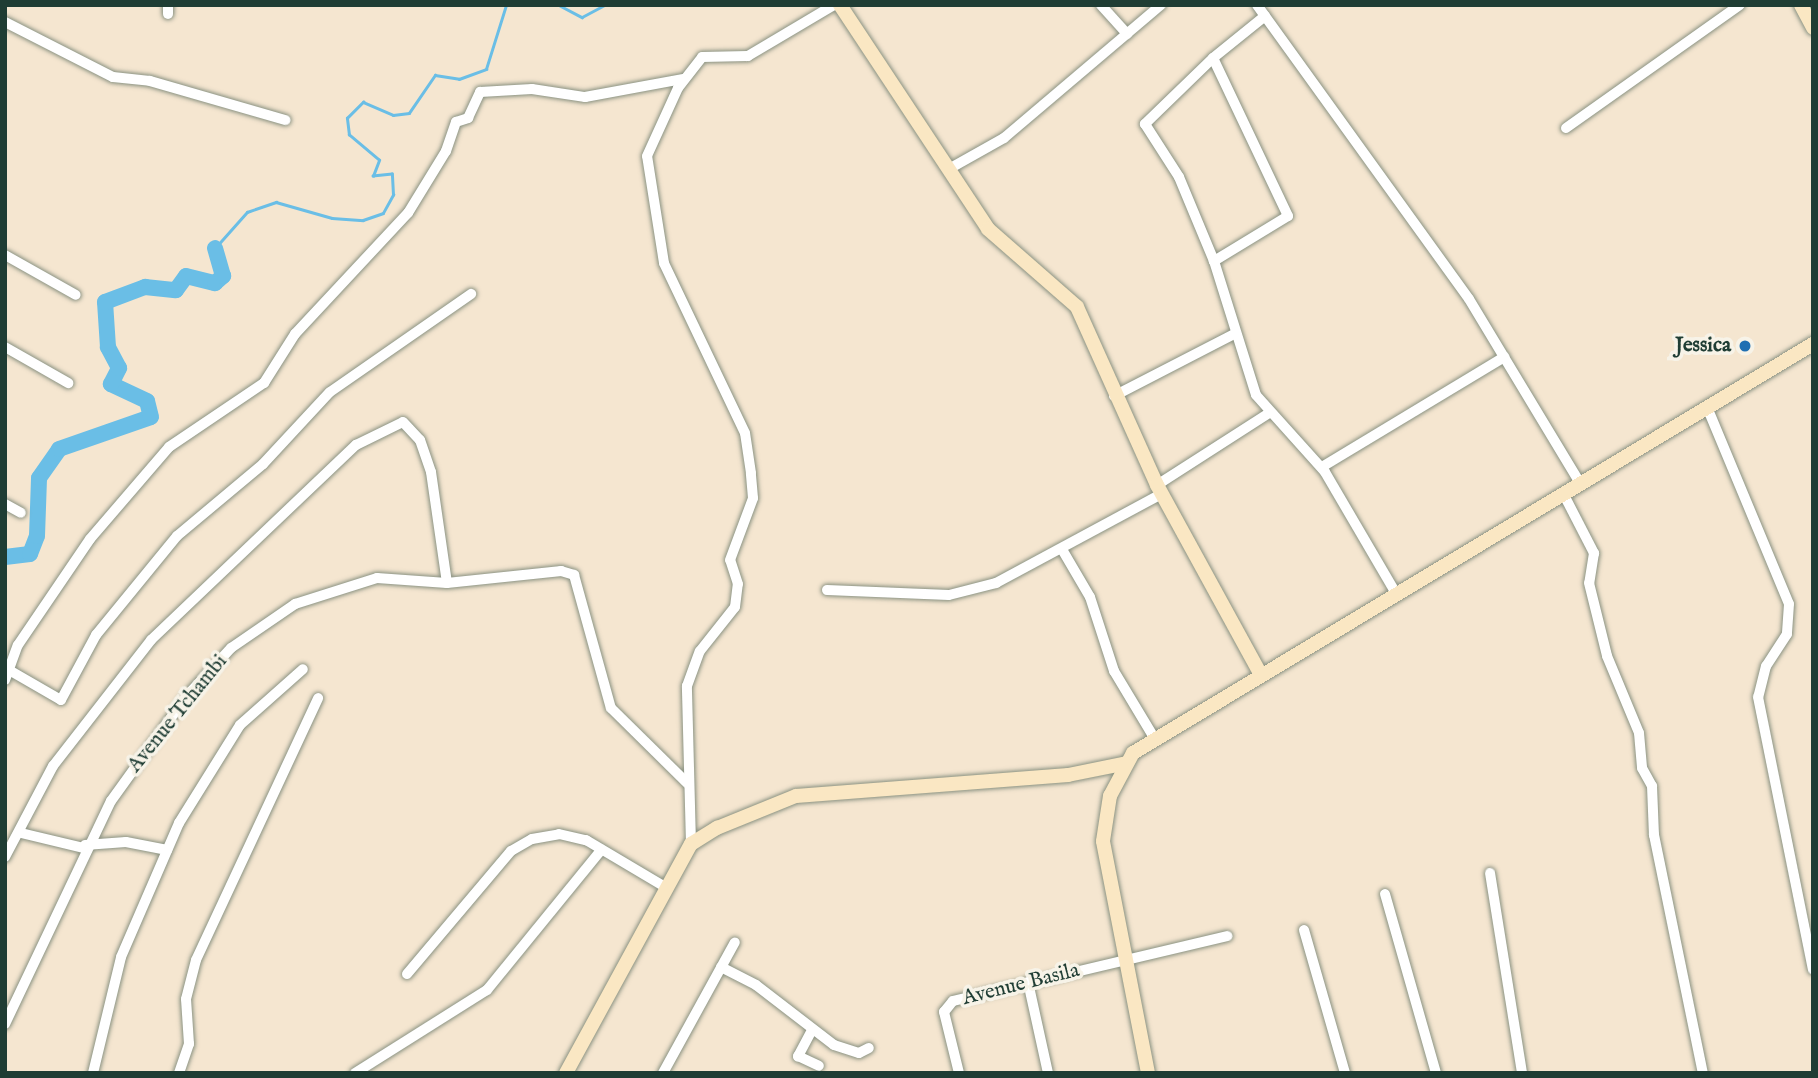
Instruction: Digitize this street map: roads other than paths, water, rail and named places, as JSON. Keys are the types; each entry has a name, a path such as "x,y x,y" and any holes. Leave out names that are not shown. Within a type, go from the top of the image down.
{"street":[{"path":"566,1073 691,844 687,783 688,682 700,651 735,607 738,584 730,560 753,494 744,433 665,267 653,223 647,156 683,79 702,57 748,56 834,5"},
{"path":"840,5 988,229 1077,307 1114,396 1159,489 1260,673"},
{"path":"1101,5 1127,34"},
{"path":"949,169 1004,138 1161,5"},
{"path":"1257,5 1504,357 1580,483"},
{"path":"1566,128 1740,5"},
{"path":"1801,5 1813,28"},
{"path":"1265,16 1213,58 1145,124 1179,177 1214,261 1234,334 1269,413 1325,472 1395,592"},
{"path":"5,22 110,76 159,83 285,120"},
{"path":"1213,58 1288,208 1285,222 1214,261"},
{"path":"471,294 330,392 263,464 177,536 96,635 61,700 7,675 60,578 148,467 255,392 295,334 408,213 446,151 456,122 468,118 480,92 532,89 585,97 683,79"},
{"path":"5,255 76,295"},
{"path":"1114,396 1234,334"},
{"path":"1148,1073 1123,960 1103,841 1110,796 1127,762 1153,736 1813,344"},
{"path":"5,347 68,383"},
{"path":"1322,467 1504,357"},
{"path":"1707,407 1788,604 1787,634 1766,666 1758,697 1813,968"},
{"path":"827,590 949,594 1015,576 1063,551 1269,413"},
{"path":"5,857 21,833 53,766 151,640 356,445 403,422 420,440 431,472 447,583"},
{"path":"1563,493 1594,553 1589,582 1607,656 1639,733 1643,768 1652,786 1654,835 1703,1073"},
{"path":"5,504 21,513"},
{"path":"1063,551 1090,597 1114,671 1153,736"},
{"name":"Avenue Tchambi","path":"5,1024 84,847 186,697 261,624 295,604 377,578 447,583 561,571 574,575 611,708 687,783"},
{"path":"93,1073 116,970 167,850 240,725 303,668"},
{"path":"179,1073 190,1044 186,999 196,960 318,698"},
{"path":"691,844 757,808 796,796 1068,775 1127,762"},
{"path":"21,833 84,847 137,843 167,850"},
{"path":"407,974 511,851 559,834 601,850 667,888"},
{"path":"355,1073 487,990 601,850"},
{"path":"1490,873 1522,1073"},
{"path":"1385,894 1436,1073"},
{"path":"1304,930 1345,1073"},
{"name":"Avenue Basila","path":"959,1073 946,1006 1028,982 1227,936"},
{"path":"663,1073 735,942"},
{"path":"722,967 755,985 813,1030 849,1051 869,1048"},
{"path":"1028,982 1048,1073"},
{"path":"813,1030 797,1056 819,1066"}],"waterway":[{"path":"215,248 247,212 276,202 332,218 363,220 383,213 393,195 392,174 373,176 379,160 349,135 347,118 363,102 393,115 409,113 435,75 459,79 486,69 506,5"},
{"path":"559,5 582,17 605,5"},
{"path":"5,557 30,554 37,536 39,478 59,449 151,417 147,401 111,384 119,368 108,347 105,302 145,287 176,290 186,276 215,283 223,276 215,248"}],"place":[{"name":"Jessica","path":"1745,346"}]}
